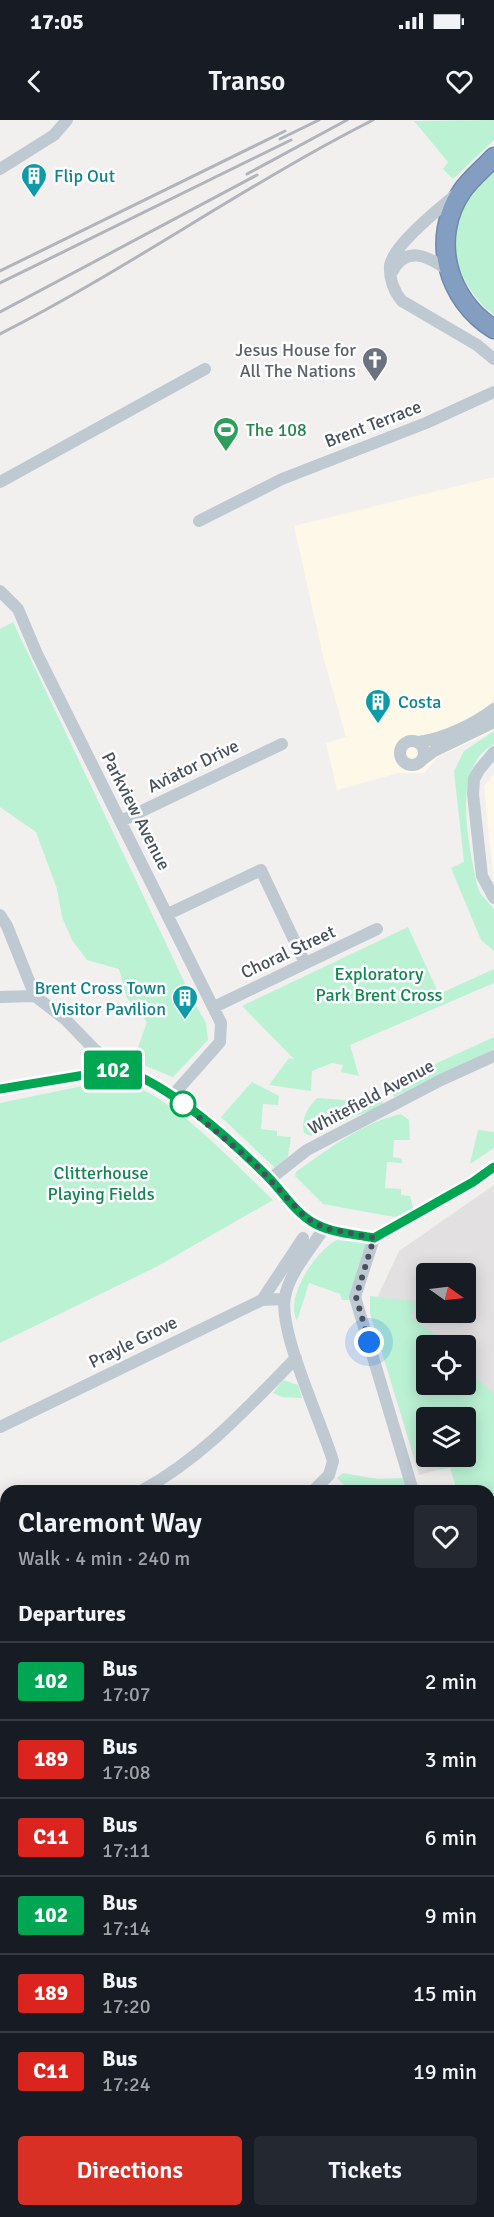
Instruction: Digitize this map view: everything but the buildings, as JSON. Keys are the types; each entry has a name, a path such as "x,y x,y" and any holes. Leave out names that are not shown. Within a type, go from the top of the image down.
{"highway":[{"path":"494,157 462,189 453,206 447,227 448,270 463,301 482,322 494,328"}],"street":[{"path":"0,169 54,135 67,120"},
{"path":"462,189 397,251 390,266 391,280 402,301 477,345 494,359"},
{"path":"391,280 399,261 413,254 429,258 448,270"},
{"path":"0,482 205,369"},
{"name":"Brent Terrace","path":"199,521 282,479 426,423 494,392"},
{"name":"Parkview Avenue","path":"0,591 18,609 30,638 221,1023 220,1042 173,1095"},
{"path":"494,709 477,720 431,740 419,742 414,740 405,743 400,756 412,765 434,751 494,722"},
{"path":"419,742 424,749 422,760"},
{"name":"Aviator Drive","path":"121,821 282,744"},
{"path":"494,752 479,770 474,780 473,794 482,876 494,898"},
{"path":"168,914 261,870 305,963"},
{"path":"0,915 7,926 35,996 66,1020 94,1049 121,1069 153,1081 173,1095 270,1179 306,1218 324,1228 374,1238 494,1167"},
{"name":"Choral Street","path":"212,1004 377,929"},
{"path":"0,997 35,996"},
{"name":"Whitefield Avenue","path":"270,1179 307,1150 441,1080 494,1056"},
{"path":"0,1089 121,1069"},
{"path":"319,1485 329,1474 333,1461 296,1358 284,1299 293,1276 324,1228"},
{"path":"262,1300 303,1238"},
{"path":"374,1238 356,1297 411,1485"},
{"name":"Prayle Grove","path":"0,1427 262,1300 284,1299"},
{"path":"150,1485 194,1456 229,1426 296,1358"}],"shaded area":[{"path":"494,477 494,699 488,706 494,720 494,731 438,757 424,773 398,773 337,790 326,743 346,737 323,656 294,526"},
{"path":"494,774 494,886 484,786"},
{"path":"494,1185 494,1454 476,1459 476,1407 416,1407 416,1465 370,1313 399,1251"},
{"path":"417,1467 448,1467 419,1475"}],"green space":[{"path":"494,120 494,140 453,179 443,169 448,162 414,121"},
{"path":"493,172 494,315 482,304 463,277 455,247 460,215 467,199"},
{"path":"13,622 206,1023 208,1040 173,1077 133,1061 147,1022 127,998 119,969 87,960 72,940 62,917 57,889 36,832 0,807 0,629"},
{"path":"494,731 494,744 480,755 472,770 467,788 466,808 467,829 477,885 480,893 494,909 494,951 481,940 451,868 464,862 454,771 464,751"},
{"name":"Exploratory Park Brent Cross","path":"408,927 439,994 494,969 494,983 350,1045 359,1076 341,1072 343,1065 332,1063 312,1071 311,1091 269,1085 289,1058 294,1059 242,1006"},
{"path":"494,1037 494,1049 394,1097 389,1085"},
{"name":"Clitterhouse Playing Fields","path":"102,1082 120,1082 139,1088 159,1099 201,1131 273,1200 156,1267 0,1343 0,1103"},
{"path":"252,1082 279,1096 278,1105 263,1104 261,1129 277,1131 277,1136 291,1137 288,1157 275,1168 221,1117"},
{"path":"379,1091 384,1107 355,1116 311,1136 304,1133 303,1123 306,1114 317,1098 360,1101 361,1096"},
{"path":"401,1114 409,1120 410,1140 394,1140 393,1157 402,1159 402,1163 387,1162 385,1188 401,1189 401,1195 410,1196 414,1211 394,1217 323,1204 295,1176 296,1172 359,1130"},
{"path":"478,1130 494,1132 494,1148 470,1164"},
{"path":"337,1240 369,1243 352,1300 342,1300 340,1294 309,1283 297,1321 294,1311 298,1288 320,1254"},
{"path":"370,1296 416,1301 416,1310 410,1316 416,1323 420,1323 436,1335 416,1335 416,1395 476,1395 476,1378 494,1394 494,1485 455,1485 450,1468 439,1470 438,1467 476,1467 476,1407 416,1407 416,1463 370,1313"},
{"path":"283,1380 298,1385 302,1398 282,1397 273,1393"},
{"path":"343,1473 378,1479 406,1478 408,1485 344,1485 337,1478"}],"railway":[{"path":"280,139 319,120"},
{"path":"247,174 347,120"},
{"path":"0,334 48,309 325,145 373,120"},
{"path":"0,271 285,131"},
{"path":"0,283 291,140"},
{"path":"0,312 257,175"}],"bus line":[{"name":"102","path":"0,1089 121,1069 134,1073 163,1087 254,1163 306,1218 324,1228 374,1238 473,1182 494,1167"}],"place":[{"name":"Flip Out","path":"34,199"},
{"name":"Jesus House for All The Nations","path":"375,383"},
{"name":"The 108","path":"226,453"},
{"name":"Costa","path":"378,725"},
{"name":"Brent Cross Town Visitor Pavilion","path":"185,1021"}],"route":[{"path":"183,1104 254,1163 306,1218 324,1228 374,1238 356,1297 369,1342"}]}
